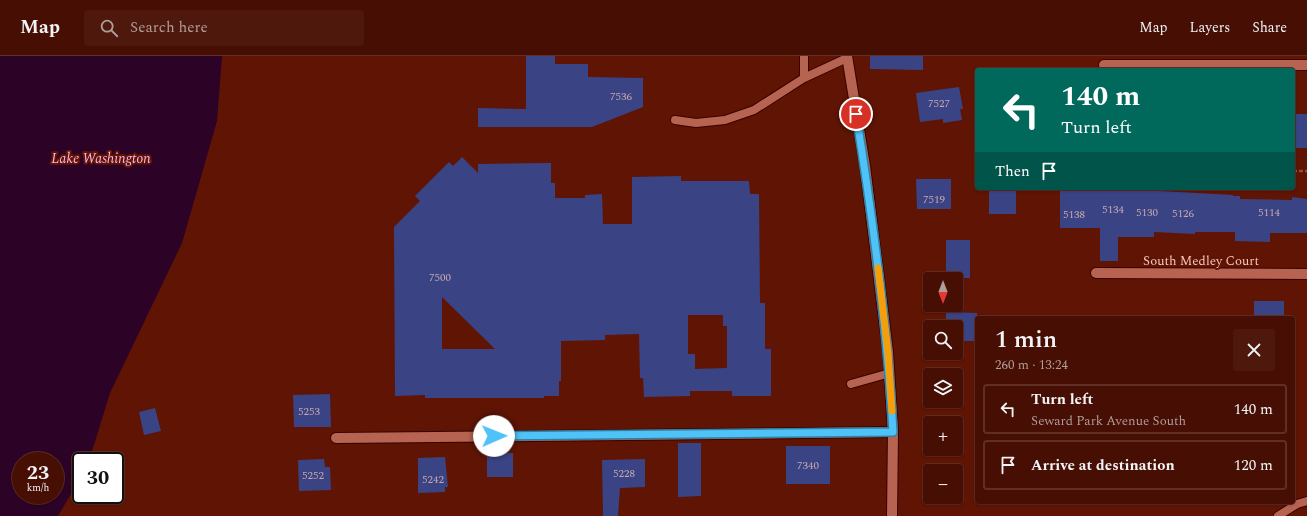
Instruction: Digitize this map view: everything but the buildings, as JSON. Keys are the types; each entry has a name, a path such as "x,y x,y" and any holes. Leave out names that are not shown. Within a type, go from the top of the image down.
{"street":[{"path":"847,57 865,166 890,373 893,432 892,516"},
{"path":"1104,65 1307,65"},
{"name":"South Medley Court","path":"1096,273 1307,274"},
{"path":"336,438 893,432"}],"lane":[{"path":"804,56 804,78"},
{"path":"675,120 696,123 725,120 754,110 804,78 847,57"},
{"path":"851,384 890,373"},
{"path":"1278,516 1297,504 1307,501"}],"path":[{"path":"1295,171 1307,171"}],"water":[{"name":"Lake Washington","path":"0,56 222,56 217,121 182,243 110,393 92,452 72,452 72,492 58,516 0,516"}],"slow traffic":[{"path":"878,268 888,352 892,411"}],"route":[{"path":"494,436 893,432 888,352 865,166 856,114"}]}
